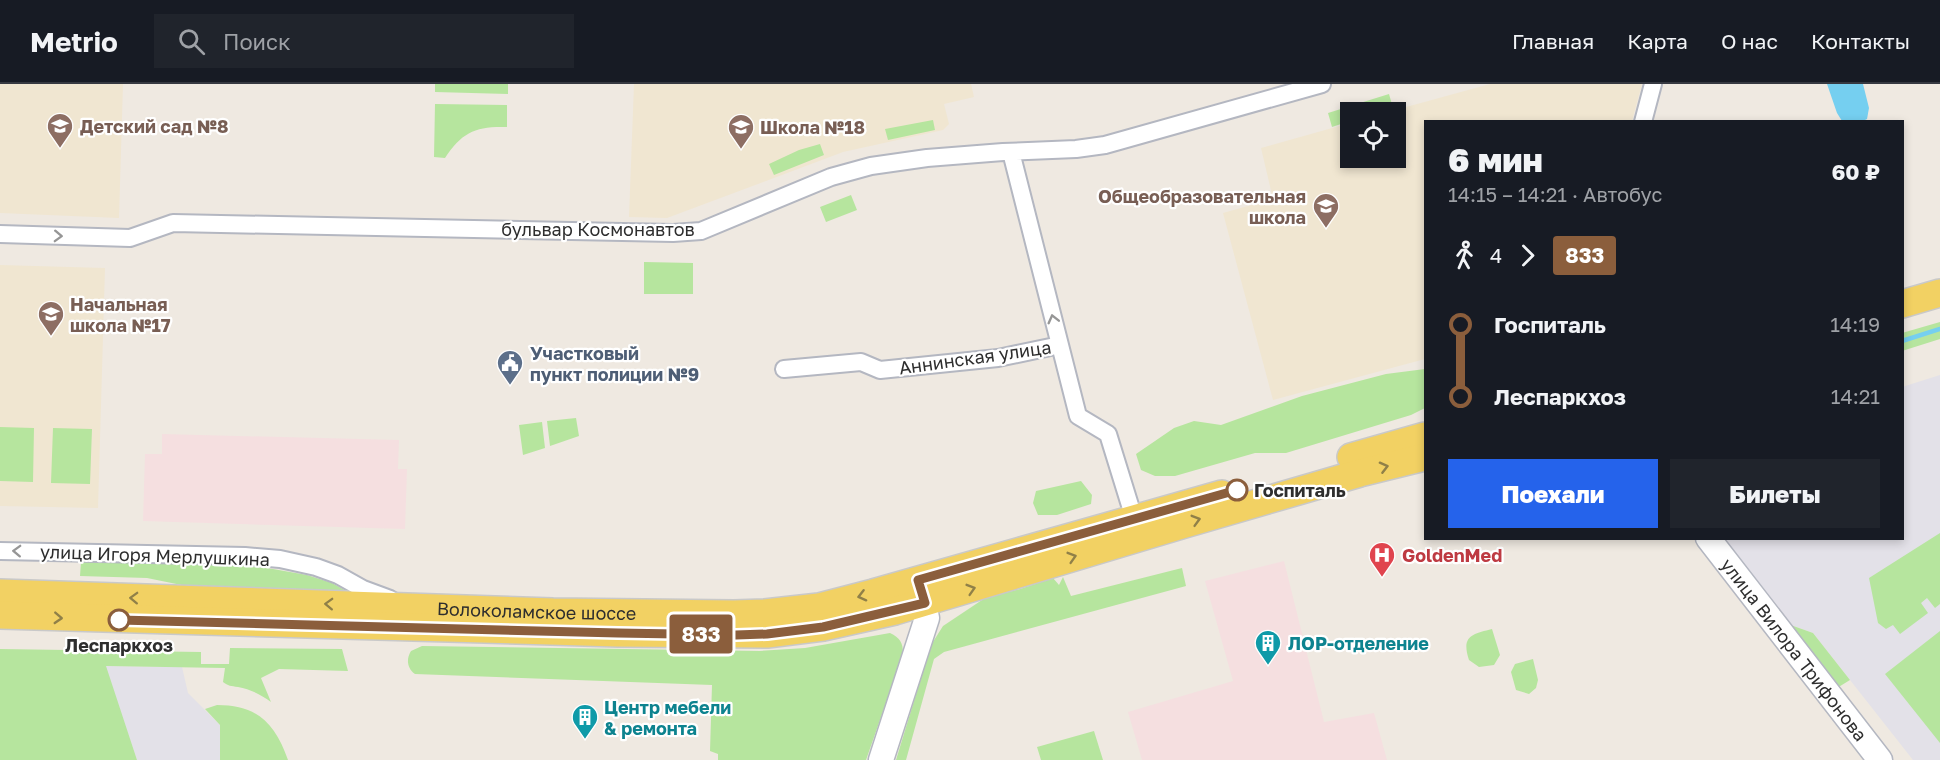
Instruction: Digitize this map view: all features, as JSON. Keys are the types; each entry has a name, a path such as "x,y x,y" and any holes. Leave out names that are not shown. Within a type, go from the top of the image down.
{"main road":[{"path":"1904,303 1940,293"},
{"path":"1904,318 1940,308"},
{"path":"1137,528 1424,436"},
{"path":"1137,528 1424,457"},
{"name":"Волоколамское шоссе","path":"0,615 340,626 767,634 823,627 922,591 1137,528"},
{"name":"Волоколамское шоссе","path":"0,593 553,612 765,613 922,591"}],"street":[{"name":"бульвар Космонавтов","path":"0,234 130,238 173,223 673,233 701,231 831,177 871,166 927,158 1076,150 1105,145 1322,84"},
{"path":"1644,120 1653,84"},
{"path":"1011,152 1078,416 1108,434 1137,528"},
{"name":"Аннинская улица","path":"784,369 861,362 880,370 998,358 1060,345"},
{"name":"улица Вилора Трифонова","path":"1710,540 1880,760"},
{"name":"улица Игоря Мерлушкина","path":"0,551 245,556 280,559 316,567 338,575 363,589 409,606"},
{"path":"880,760 927,618 922,591"}],"shaded area":[{"name":"Детский сад №8","path":"0,84 123,84 119,218 0,213"},
{"name":"Школа №18","path":"634,84 971,84 974,97 944,104 949,124 943,130 843,152 667,218 629,217"},
{"name":"Общеобразовательная школа","path":"1490,84 1642,84 1632,120 1424,120 1424,359 1273,400 1223,213 1273,199 1261,148 1340,126 1340,168 1406,168 1406,107"},
{"name":"Начальная школа №17","path":"0,265 105,268 98,508 0,506"},
{"path":"1940,375 1940,760 1913,760 1813,633 1785,623 1722,540 1904,540 1904,386"},
{"path":"162,434 399,440 398,469 407,469 405,529 143,521 145,454 162,454"},
{"path":"1284,561 1324,722 1374,713 1387,760 1142,760 1128,712 1233,681 1205,581"},
{"path":"105,666 182,667 188,693 220,725 220,760 137,760"}],"green space":[{"path":"435,84 508,84 508,94 435,92"},
{"path":"1389,94 1391,102 1363,102"},
{"path":"435,104 507,105 507,127 471,132 451,149 445,158 434,157"},
{"path":"1340,109 1340,124 1332,127 1328,113"},
{"path":"933,120 935,130 888,140 885,129"},
{"path":"820,144 824,155 774,175 769,164 799,150"},
{"path":"851,195 857,210 826,222 820,207"},
{"path":"644,262 693,263 693,294 644,294"},
{"path":"1940,322 1940,339 1904,350 1904,332"},
{"path":"1424,369 1424,408 1411,415 1286,453 1255,453 1175,476 1155,476 1141,470 1136,454 1174,428 1194,421 1221,425 1302,396 1386,374"},
{"path":"576,418 579,436 550,446 547,421"},
{"path":"542,422 545,448 523,455 519,425"},
{"path":"0,427 34,428 33,482 0,481"},
{"path":"53,428 92,429 90,484 51,483"},
{"path":"1081,481 1092,495 1091,504 1057,515 1038,515 1033,503 1036,491"},
{"path":"1940,533 1940,604 1935,608 1927,598 1921,603 1928,613 1900,634 1893,625 1886,629 1878,623 1869,578"},
{"path":"81,562 233,564 307,575 332,583 355,596 201,589 147,578 80,576"},
{"path":"1182,568 1186,586 944,652 934,659 906,760 896,760 931,645 943,626 985,598 1053,578 1059,585 1063,577 1071,596"},
{"path":"1785,623 1813,633 1850,680 1837,688"},
{"path":"1492,629 1500,655 1494,665 1479,667 1469,660 1467,641 1474,635"},
{"path":"1940,631 1940,743 1885,674"},
{"path":"890,633 900,641 903,654 866,760 718,760 718,754 710,751 712,685 415,674 408,663 411,651 422,646 760,651 805,648"},
{"path":"230,648 342,649 348,671 279,669 261,678 271,702 251,691 223,682 225,668 106,666 137,760 0,760 0,649 201,652 201,664 229,664"},
{"path":"1533,659 1538,680 1536,688 1529,694 1516,690 1511,672 1515,664"},
{"path":"217,705 243,708 263,719 277,736 288,760 220,760 220,725 205,709"},
{"path":"1094,731 1103,760 1041,760 1037,747"}],"water":[{"path":"1827,84 1863,84 1869,108 1867,119 1841,120"}],"waterway":[{"path":"1904,340 1940,329"}],"bus line":[{"name":"833","path":"119,620 618,633 767,634 823,627 925,603 918,580 1237,490"}],"place":[{"name":"Детский сад №8","path":"60,149"},
{"name":"Школа №18","path":"741,150"},
{"name":"Общеобразовательная школа","path":"1326,229"},
{"name":"Начальная школа №17","path":"51,337"},
{"name":"Участковый пункт полиции №9","path":"510,386"},
{"name":"Госпиталь","path":"1237,490"},
{"name":"GoldenMed","path":"1382,578"},
{"name":"Леспаркхоз","path":"119,620"},
{"name":"ЛОР-отделение","path":"1268,666"},
{"name":"Центр мебели & ремонта","path":"585,740"}]}
